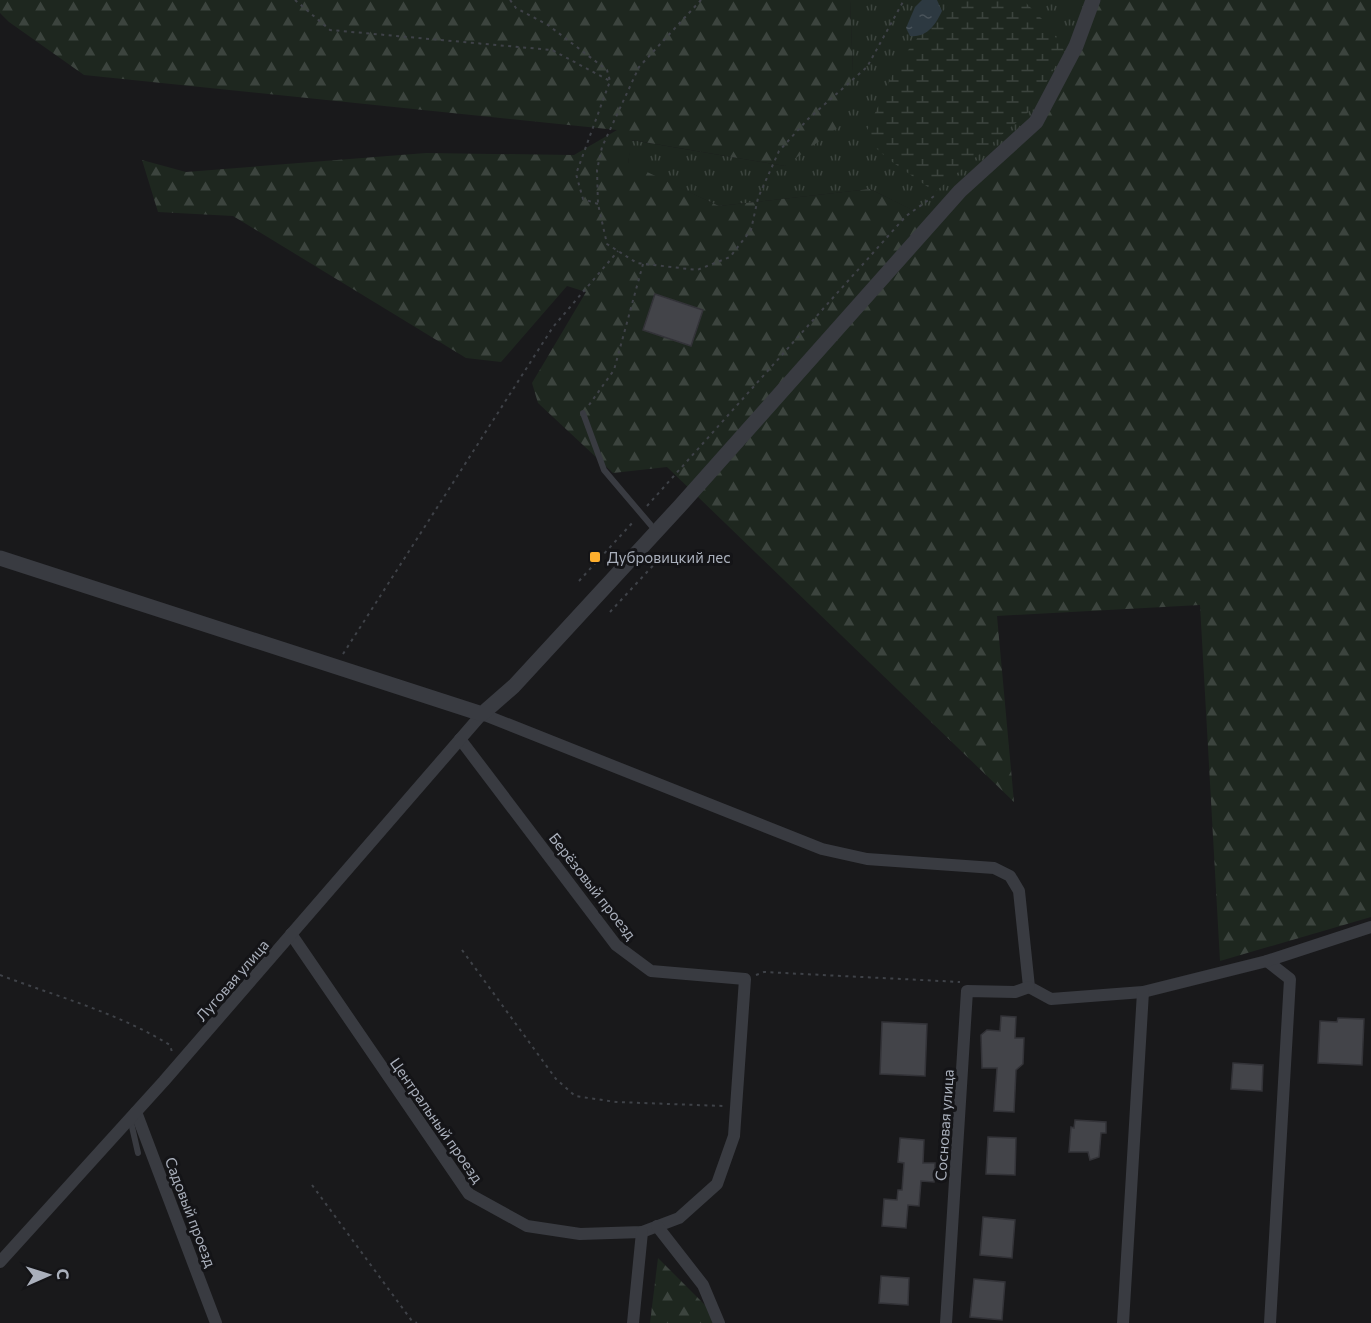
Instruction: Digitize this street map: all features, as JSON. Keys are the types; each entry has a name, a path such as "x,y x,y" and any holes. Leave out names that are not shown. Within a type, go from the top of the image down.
{"street":[{"path":"482,714 514,686 656,531 960,191 1036,122 1076,46 1093,0"},
{"path":"0,558 482,714 822,849 867,859 994,868 1010,876 1019,891 1029,987"},
{"name":"Луговая улица","path":"0,1262 180,1062 482,714"},
{"name":"Берёзовый проезд","path":"460,739 616,945 651,971 746,979"},
{"path":"967,991 1015,992 1029,987 1051,999 1143,992 1267,961 1371,927"},
{"name":"Центральный проезд","path":"291,934 469,1194 527,1226 580,1234 642,1232 680,1218 717,1184 734,1136 746,979"},
{"path":"1267,961 1290,979 1270,1323"},
{"name":"Сосновая улица","path":"946,1323 967,991"},
{"path":"1123,1323 1143,992"},
{"name":"Садовый проезд","path":"133,1115 216,1323"},
{"path":"657,1226 703,1285 719,1323"},
{"path":"633,1323 642,1232"}],"lane":[{"path":"583,412 604,470 656,531"},
{"path":"133,1115 138,1153"}],"path":[{"path":"295,0 330,30 552,50 610,81"},
{"path":"510,0 516,8 548,25 607,70 610,81 576,174 583,200 598,204"},
{"path":"701,0 639,67 602,147 597,170 598,204 607,244 643,264 697,270 730,257 751,230 758,198 779,151 808,119 867,67 904,0"},
{"path":"579,581 906,216 941,190"},
{"path":"334,667 553,327 618,251"},
{"path":"583,412 614,370 643,264"},
{"path":"610,612 660,558"},
{"path":"462,950 556,1079 575,1096 616,1102 735,1106"},
{"path":"746,979 764,972 947,980 959,981 967,991"},
{"path":"0,975 71,999 142,1028 170,1045 174,1059 180,1062"},
{"path":"312,1185 412,1321 417,1323"}],"green space":[{"path":"0,0 850,0 853,73 840,126 785,166 632,140 628,163 719,206 870,189 935,221 1036,122 1093,0 1371,0 1371,917 1220,961 1200,605 997,616 1014,802 667,467 613,473 538,403 532,383 586,292 567,286 501,362 466,358 233,216 158,212 142,160 186,172 426,153 574,155 617,130 84,75 9,22 0,13"},
{"path":"850,0 1093,0 1036,122 936,222 870,189 719,206 628,164 631,140 785,166 853,73"},
{"path":"951,0 1023,0 1046,23 1064,50 1032,109 935,192 888,159 864,137 897,65 918,37 937,21"},
{"path":"658,1258 713,1313 715,1323 650,1323"}],"water":[{"path":"922,0 937,0 942,11 934,25 926,32 910,36 906,28 915,7"}],"building":[{"path":"655,294 703,310 691,346 643,330"},
{"path":"1001,1016 1016,1017 1015,1038 1024,1038 1023,1064 1016,1070 1014,1112 994,1111 997,1068 982,1068 981,1035 987,1030 1000,1031"},
{"path":"1338,1018 1364,1019 1362,1065 1318,1063 1320,1021 1337,1022"},
{"path":"882,1022 927,1024 925,1076 880,1074"},
{"path":"1233,1063 1263,1065 1262,1091 1231,1089"},
{"path":"1075,1120 1106,1122 1106,1133 1101,1133 1099,1157 1090,1160 1088,1152 1069,1152 1071,1127 1074,1128"},
{"path":"988,1137 1016,1138 1015,1175 986,1174"},
{"path":"900,1138 924,1140 923,1163 935,1163 934,1182 921,1181 919,1206 908,1205 906,1228 882,1226 884,1199 897,1200 898,1190 902,1190 904,1163 898,1162"},
{"path":"983,1217 1015,1220 1012,1258 980,1255"},
{"path":"881,1276 909,1278 908,1305 879,1303"},
{"path":"974,1279 1005,1282 1002,1320 970,1317"}],"place":[{"name":"Дубровицкий лес","path":"595,557"}]}
